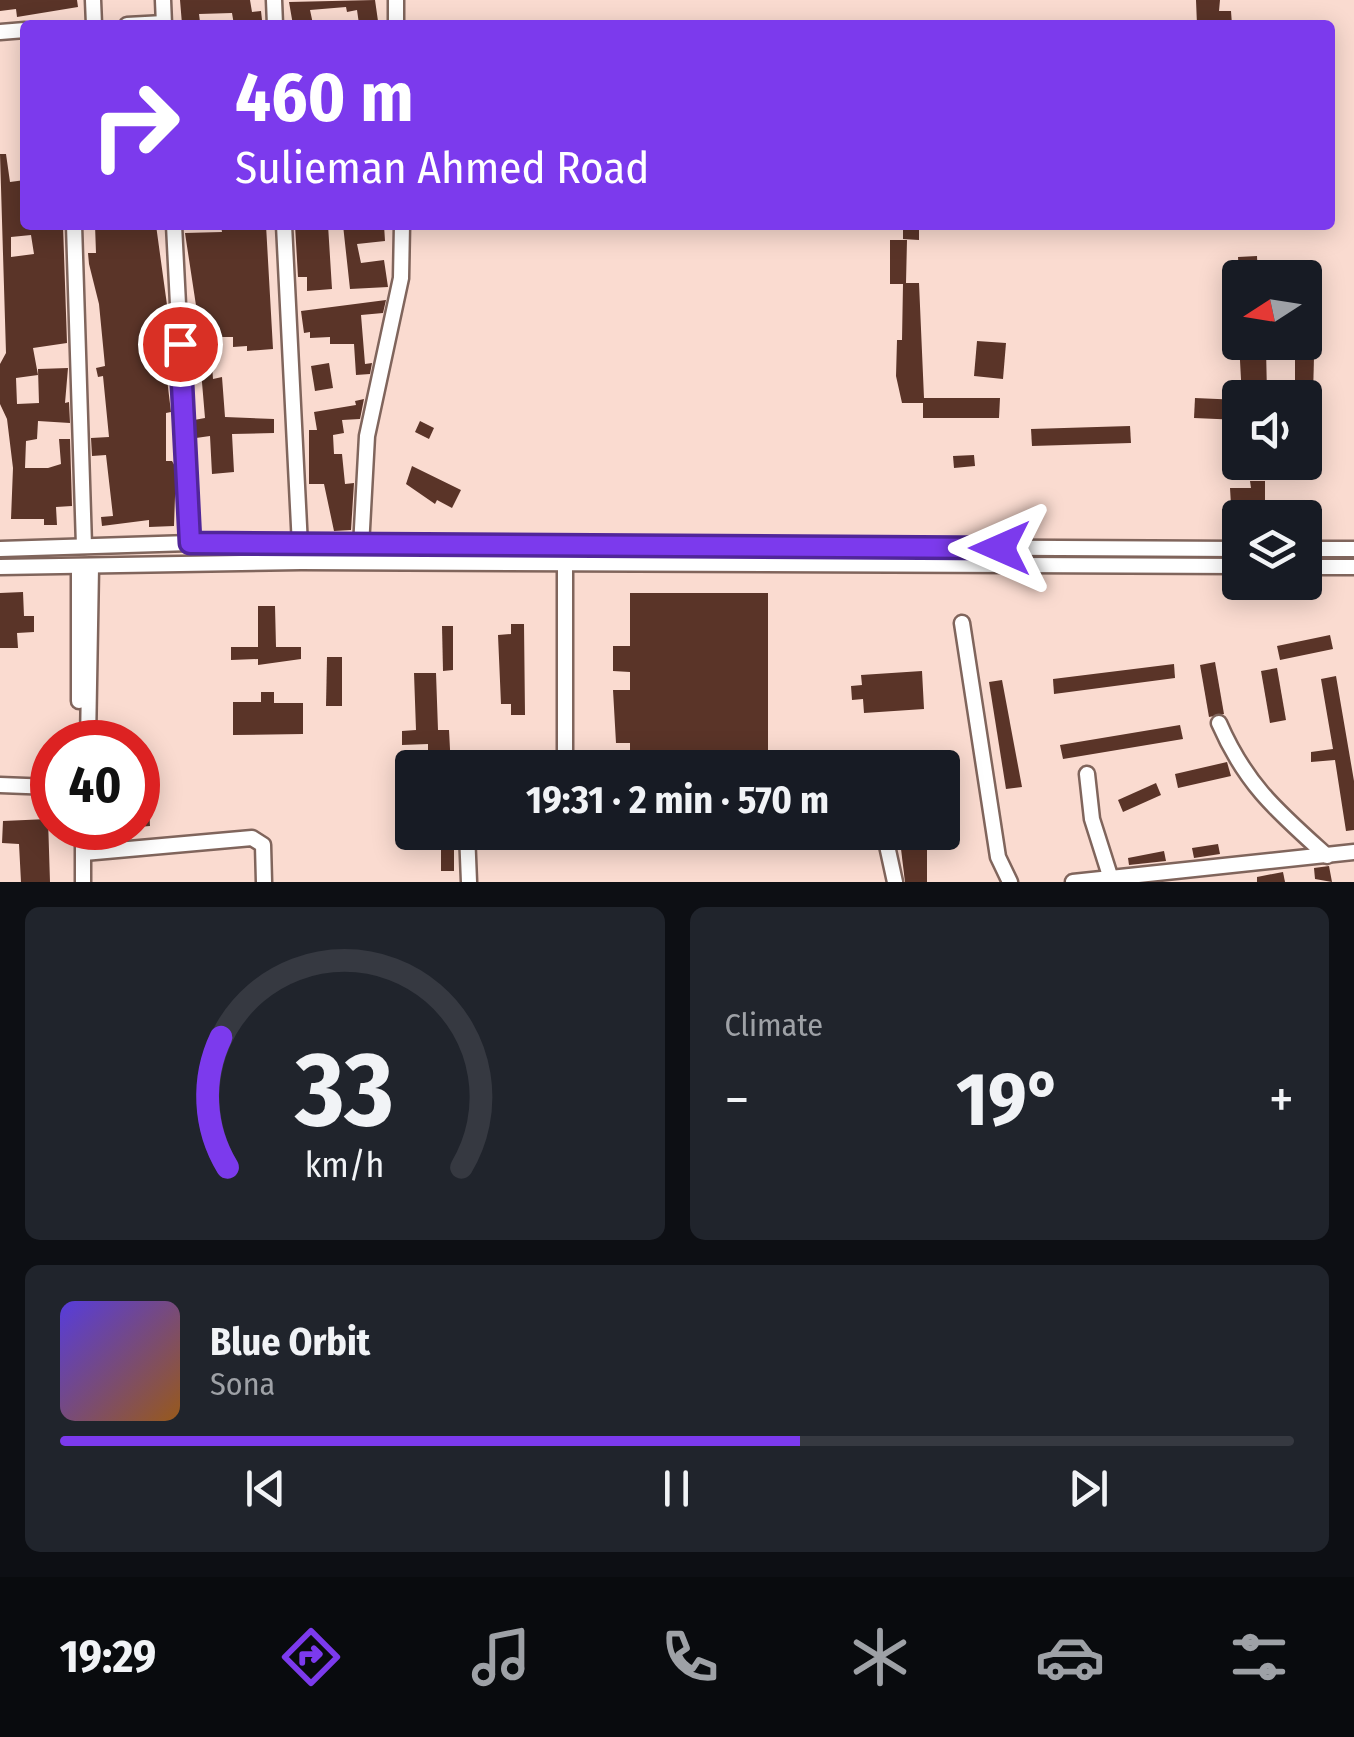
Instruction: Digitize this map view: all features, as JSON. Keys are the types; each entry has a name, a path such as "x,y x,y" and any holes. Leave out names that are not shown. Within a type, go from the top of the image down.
{"street":[{"path":"74,230 84,546"},
{"path":"174,230 190,543"},
{"path":"284,230 300,546"},
{"path":"361,547 367,436 402,278 402,230"},
{"path":"0,549 190,543 361,547 1222,548"},
{"path":"247,544 249,564"},
{"path":"1322,549 1354,549"},
{"path":"565,562 565,750"},
{"path":"0,567 565,562 1222,566"},
{"path":"80,720 85,567"},
{"path":"85,567 88,720"},
{"path":"1322,567 1354,567"},
{"path":"962,622 998,857 1010,882"},
{"path":"1219,723 1239,769 1278,812 1327,856"},
{"path":"1087,774 1092,820 1111,880"},
{"path":"0,785 30,786"},
{"path":"84,854 252,838 263,845 264,882"},
{"path":"84,850 84,882"},
{"path":"468,850 469,882"},
{"path":"888,850 895,882"},
{"path":"1074,882 1354,852"}],"building":[{"path":"0,0 77,0 78,7 17,17 16,9 0,11"},
{"path":"180,0 250,0 252,12 261,11 262,20 233,20 232,13 199,14 200,20 182,20"},
{"path":"375,0 378,20 358,20 357,10 347,12 346,7 310,10 312,20 292,20 289,2"},
{"path":"1196,0 1220,0 1219,11 1231,11 1232,20 1197,20"},
{"path":"0,154 6,154 10,182 20,181 20,230 63,230 67,343 33,348 38,375 16,378 17,404 39,403 38,369 68,368 65,403 69,402 70,423 38,421 37,439 26,441 25,468 48,468 61,464 59,439 70,439 72,506 56,507 57,525 44,525 44,519 11,519 13,468 7,419 0,404 0,364 6,353","holes":["31,235 34,254 11,257 11,237"]},
{"path":"95,230 157,230 168,322 164,322 162,338 171,412 166,413 166,461 172,461 176,468 174,526 149,527 149,520 102,526 101,517 113,516 106,455 92,456 91,438 109,437 103,376 98,377 96,368 105,366 99,304 88,253 96,253"},
{"path":"266,230 273,349 247,351 247,346 233,347 233,337 210,337 213,379 222,377 225,417 274,419 274,433 232,434 234,472 212,474 210,436 196,438 194,420 205,418 197,323 190,323 189,312 197,312 185,233"},
{"path":"295,230 328,230 332,289 307,291 307,277 298,277"},
{"path":"344,230 384,230 385,241 357,244 361,263 384,260 388,287 350,289"},
{"path":"903,230 919,230 919,240 903,239"},
{"path":"890,240 907,240 906,283 919,283 924,398 1000,398 999,418 923,418 923,403 902,403 896,376 897,340 902,340 903,284 890,284"},
{"path":"1257,256 1257,260 1238,260"},
{"path":"386,300 383,313 361,315 365,364 372,363 370,374 356,375 354,344 330,344 330,337 310,338 310,332 304,333 301,311"},
{"path":"977,341 1006,343 1003,379 974,376"},
{"path":"1240,360 1266,360 1267,380 1241,380"},
{"path":"1295,360 1314,360 1313,380 1295,380"},
{"path":"329,363 333,388 315,391 311,366"},
{"path":"1195,398 1222,399 1222,419 1194,418"},
{"path":"364,399 360,419 342,420 344,433 333,435 334,454 342,454 345,484 354,483 351,530 334,531 324,484 309,484 309,430 317,430 314,412 356,405 355,401"},
{"path":"420,421 434,428 429,439 415,432"},
{"path":"1130,426 1131,443 1032,446 1031,429"},
{"path":"974,455 975,466 954,468 953,456"},
{"path":"412,466 461,490 452,508 437,500 435,504 406,484"},
{"path":"1250,481 1265,481 1265,500 1231,500 1230,488 1251,488"},
{"path":"23,592 24,616 34,616 34,632 17,633 18,648 0,648 0,593"},
{"path":"630,593 768,593 768,750 630,750 630,743 616,743 613,690 630,690 630,672 613,671 613,646 630,646"},
{"path":"258,606 275,606 276,647 301,647 301,659 258,665 258,659 231,660 231,647 258,647"},
{"path":"511,624 524,624 525,715 511,715 511,704 501,704 498,635 511,634"},
{"path":"442,626 453,626 453,670 443,671"},
{"path":"1330,635 1333,649 1280,660 1277,646"},
{"path":"327,657 342,657 342,706 326,706"},
{"path":"1215,662 1224,714 1209,717 1200,665"},
{"path":"1174,664 1175,678 1054,694 1053,679"},
{"path":"1277,668 1286,720 1270,723 1261,671"},
{"path":"922,671 924,709 864,713 863,699 852,700 851,686 862,685 861,675"},
{"path":"414,673 436,673 438,730 449,730 450,750 428,750 428,744 402,745 402,731 416,730"},
{"path":"1336,676 1354,781 1354,830 1346,831 1335,760 1311,762 1311,752 1333,749 1321,679"},
{"path":"1002,680 1022,787 1006,789 989,682"},
{"path":"261,692 274,692 274,703 303,703 303,734 233,735 233,702 261,702"},
{"path":"1180,725 1183,739 1063,759 1060,745"},
{"path":"1227,762 1231,776 1178,788 1175,774"},
{"path":"1156,783 1161,795 1123,812 1118,800"},
{"path":"30,820 30,850 49,850 50,882 21,882 19,844 2,843 3,821"},
{"path":"1218,844 1220,854 1194,858 1192,848"},
{"path":"441,850 454,850 454,871 441,871"},
{"path":"901,850 927,850 927,882 905,882"},
{"path":"1164,851 1166,861 1129,865 1128,858"},
{"path":"1329,866 1332,882 1315,879 1314,868"},
{"path":"1283,872 1285,882 1257,882 1257,877"}],"route":[{"path":"180,344 190,543 1000,548"}]}
